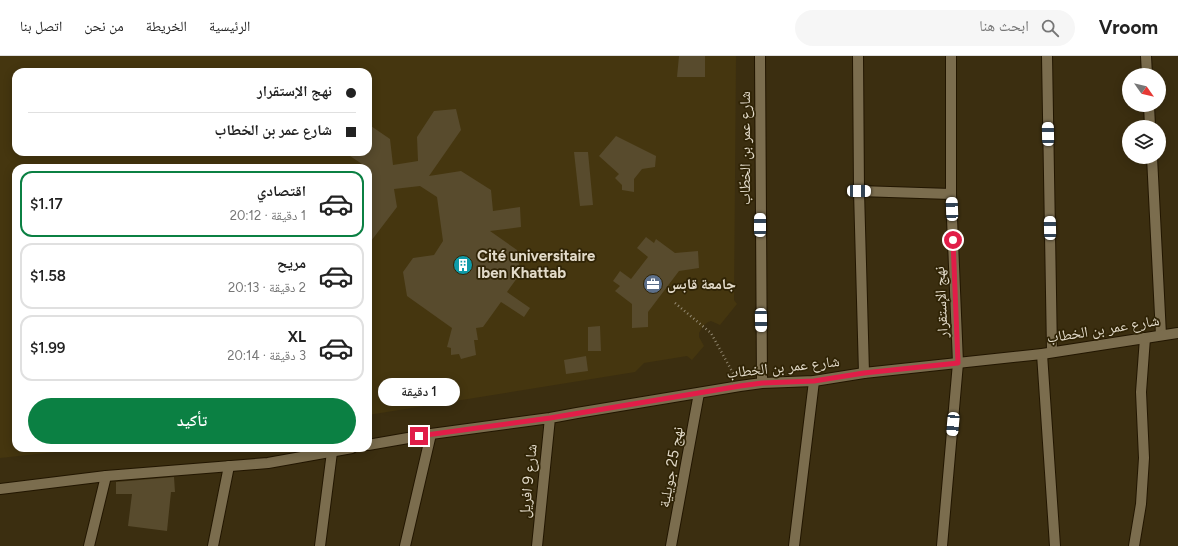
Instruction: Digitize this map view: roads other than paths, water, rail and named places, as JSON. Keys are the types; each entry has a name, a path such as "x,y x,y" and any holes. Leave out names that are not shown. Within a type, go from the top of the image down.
{"street":[{"name":"شارع عمر بن الخطّاب","path":"760,56 762,383"},
{"path":"858,56 859,191 864,373"},
{"name":"نهج الإستقرار","path":"942,546 958,363 951,194 952,56"},
{"path":"1047,56 1047,353 1055,546"},
{"path":"1146,56 1147,68"},
{"path":"1152,164 1161,335"},
{"path":"859,191 951,194"},
{"name":"شارع عمر بن الخطاب","path":"372,444 431,434 550,418 740,386 762,383 814,381 864,373 1047,353 1178,333"},
{"path":"1134,546 1142,497 1144,458 1141,392 1146,338"},
{"path":"794,546 814,381"},
{"name":"نهج 25 جويلية","path":"671,546 699,393"},
{"name":"شارع 9 افريل","path":"537,546 550,418"},
{"path":"405,546 431,434"},
{"path":"0,489 106,476 279,461 332,452 320,546"},
{"path":"213,546 229,466"},
{"path":"90,546 106,476"}],"place":[{"name":"Cité universitaire Iben Khattab","path":"463,265"},
{"name":"جامعة قابس","path":"653,284"}]}
